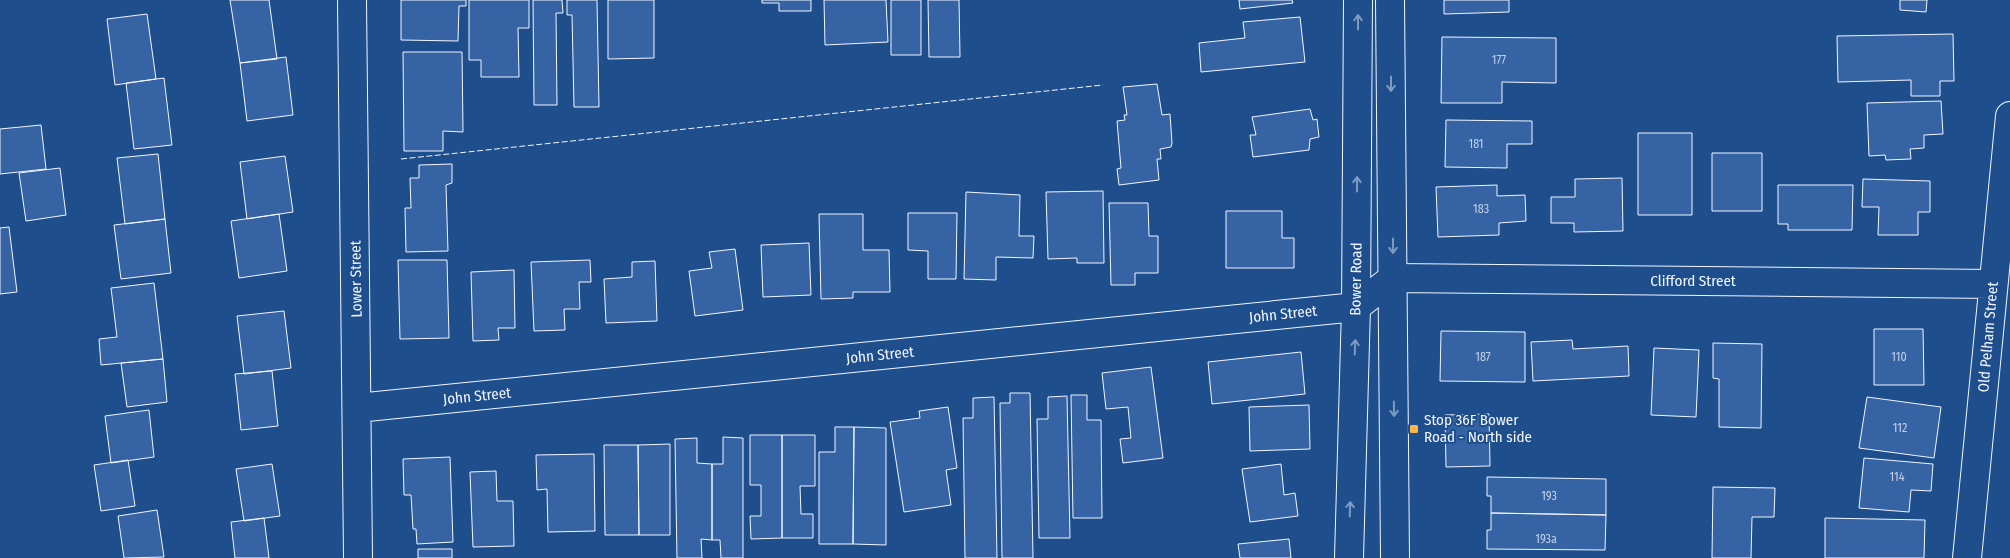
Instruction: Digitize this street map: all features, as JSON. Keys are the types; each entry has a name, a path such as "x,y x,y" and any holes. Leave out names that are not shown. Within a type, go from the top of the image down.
{"street":[{"name":"Lower Street","path":"352,0 358,558"},
{"name":"Bower Road","path":"1348,558 1356,307 1358,0"},
{"path":"1390,0 1395,558"},
{"name":"Old Pelham Street","path":"1968,558 2010,116"},
{"path":"1356,307 1393,278"},
{"name":"Clifford Street","path":"1393,278 1993,284"},
{"name":"John Street","path":"357,408 1356,307"}],"building":[{"path":"230,0 269,0 277,59 240,63"},
{"path":"401,0 466,0 466,6 459,6 458,41 401,40"},
{"path":"469,0 529,0 529,28 518,28 519,77 481,77 481,60 469,60"},
{"path":"533,0 562,0 563,13 556,13 557,105 534,105"},
{"path":"567,0 597,0 599,107 574,107 572,15 567,15"},
{"path":"608,0 654,0 654,58 608,59"},
{"path":"762,0 811,0 811,11 779,11 779,3 762,3"},
{"path":"824,0 886,0 888,42 825,45"},
{"path":"891,0 921,0 921,55 891,55"},
{"path":"928,0 959,0 960,57 929,57"},
{"path":"1239,0 1292,0 1293,3 1240,9"},
{"path":"1444,0 1509,0 1509,12 1444,14"},
{"path":"1900,0 1927,0 1926,12 1900,10"},
{"path":"147,14 156,79 115,85 107,19"},
{"path":"1300,17 1305,62 1201,72 1199,43 1245,38 1243,22"},
{"path":"1953,34 1954,81 1940,81 1940,96 1911,96 1911,80 1838,82 1837,36"},
{"path":"1442,37 1556,38 1556,83 1502,82 1502,103 1441,103"},
{"path":"403,52 462,52 463,132 443,131 443,151 404,151"},
{"path":"286,57 293,115 247,121 240,63"},
{"path":"164,78 172,145 134,149 126,83"},
{"path":"1157,84 1162,115 1170,114 1172,143 1171,147 1160,149 1161,159 1157,159 1159,180 1119,185 1117,169 1121,168 1117,121 1125,120 1124,115 1127,115 1123,87"},
{"path":"1941,101 1943,134 1924,135 1924,148 1910,149 1911,159 1886,160 1885,155 1869,156 1867,103"},
{"path":"1310,109 1313,120 1317,119 1319,137 1310,139 1309,150 1253,157 1250,135 1256,135 1252,117"},
{"path":"1446,120 1532,121 1532,144 1507,144 1507,168 1445,167"},
{"path":"41,125 46,169 0,174 0,129"},
{"path":"1638,133 1692,133 1692,215 1638,215"},
{"path":"1712,153 1762,153 1762,211 1712,211"},
{"path":"158,154 165,219 125,224 117,158"},
{"path":"285,156 293,212 247,219 240,162"},
{"path":"452,164 452,183 446,185 448,251 406,252 405,208 411,208 410,178 419,178 419,165"},
{"path":"60,168 66,215 26,221 19,173"},
{"path":"1622,178 1623,231 1574,232 1574,223 1551,223 1551,197 1575,197 1575,179"},
{"path":"1863,179 1930,181 1930,212 1918,212 1918,235 1878,235 1879,207 1862,207"},
{"path":"1497,185 1497,196 1525,195 1526,221 1499,223 1499,235 1438,237 1436,187"},
{"path":"1778,185 1853,185 1852,230 1788,230 1788,224 1778,224"},
{"path":"1103,191 1104,263 1077,263 1077,258 1048,259 1046,192"},
{"path":"966,192 1020,195 1019,236 1034,236 1033,258 996,257 996,280 964,279"},
{"path":"1109,203 1148,203 1149,236 1158,236 1158,273 1135,273 1135,285 1111,285"},
{"path":"1226,211 1282,211 1282,238 1294,238 1294,268 1226,268"},
{"path":"908,213 957,213 956,279 928,279 928,251 908,250"},
{"path":"279,214 287,271 239,278 231,221"},
{"path":"819,214 863,214 863,250 889,250 890,292 853,292 853,298 821,299"},
{"path":"165,219 171,273 121,279 114,225"},
{"path":"9,227 17,292 0,294 0,228"},
{"path":"809,243 811,295 763,297 761,245"},
{"path":"735,249 743,310 695,316 689,271 712,268 709,252"},
{"path":"398,260 447,260 449,338 400,339"},
{"path":"590,260 591,282 579,282 580,309 564,309 565,330 534,331 531,262"},
{"path":"655,261 657,321 606,323 604,279 632,277 632,262"},
{"path":"514,270 515,328 498,328 499,340 473,341 471,272"},
{"path":"154,283 163,359 101,365 99,339 117,337 111,288"},
{"path":"284,311 291,368 244,374 237,316"},
{"path":"1874,329 1923,329 1924,385 1874,385"},
{"path":"1441,331 1525,332 1525,382 1440,381"},
{"path":"1572,340 1573,349 1628,346 1629,376 1533,381 1531,342"},
{"path":"1713,343 1762,344 1761,428 1719,427 1719,379 1713,378"},
{"path":"1654,348 1699,350 1696,417 1651,415"},
{"path":"1301,352 1305,394 1212,404 1208,362"},
{"path":"163,359 167,402 127,407 121,363"},
{"path":"1151,367 1163,458 1123,463 1120,439 1131,438 1128,407 1106,409 1102,373"},
{"path":"272,371 278,426 241,430 235,374"},
{"path":"1010,393 1030,393 1033,558 1002,558 1000,403 1010,403"},
{"path":"1071,395 1087,395 1087,420 1101,420 1102,518 1073,518"},
{"path":"1067,396 1070,538 1039,538 1037,419 1048,419 1048,397"},
{"path":"994,397 997,558 965,558 963,418 973,418 973,398"},
{"path":"1867,397 1941,407 1934,458 1859,448"},
{"path":"1309,405 1310,449 1250,451 1249,407"},
{"path":"948,407 957,468 946,470 951,505 904,512 890,422 920,418 919,411"},
{"path":"149,410 154,457 111,463 105,416"},
{"path":"1489,414 1490,466 1446,467 1445,415"},
{"path":"835,427 854,427 853,544 819,544 819,452 835,452"},
{"path":"854,427 886,428 886,545 853,544"},
{"path":"750,435 782,435 782,538 751,539 750,516 761,516 761,485 750,485"},
{"path":"782,435 815,435 815,486 800,486 801,514 813,514 813,538 782,538"},
{"path":"723,437 743,438 743,558 721,558 720,540 712,540 712,464 723,464"},
{"path":"697,438 697,463 712,464 712,540 701,539 702,558 677,558 675,439"},
{"path":"670,444 670,535 639,535 638,445"},
{"path":"604,445 638,445 639,535 605,535"},
{"path":"594,454 595,531 548,532 547,489 537,490 536,455"},
{"path":"450,457 453,542 417,544 416,529 413,529 411,495 404,495 403,459"},
{"path":"1864,458 1933,464 1931,491 1911,490 1909,512 1859,508"},
{"path":"128,460 135,506 101,511 94,465"},
{"path":"272,464 280,516 244,521 236,469"},
{"path":"1281,464 1284,495 1295,493 1298,516 1250,522 1242,469"},
{"path":"496,471 497,501 513,501 514,546 473,547 470,472"},
{"path":"1487,477 1606,479 1606,515 1491,513 1491,496 1487,496"},
{"path":"1713,487 1775,488 1774,517 1752,517 1751,558 1712,558"},
{"path":"157,510 164,557 124,558 118,516"},
{"path":"1491,513 1606,515 1605,550 1487,549 1487,530 1491,530"},
{"path":"264,518 269,558 235,558 231,522"},
{"path":"1825,518 1925,520 1924,558 1825,558"},
{"path":"1289,539 1291,558 1240,558 1238,544"},
{"path":"418,549 452,549 452,558 418,558"}],"fence":[{"path":"401,159 1103,85"}],"place":[{"name":"Stop 36F Bower Road - North side","path":"1414,429"}]}
